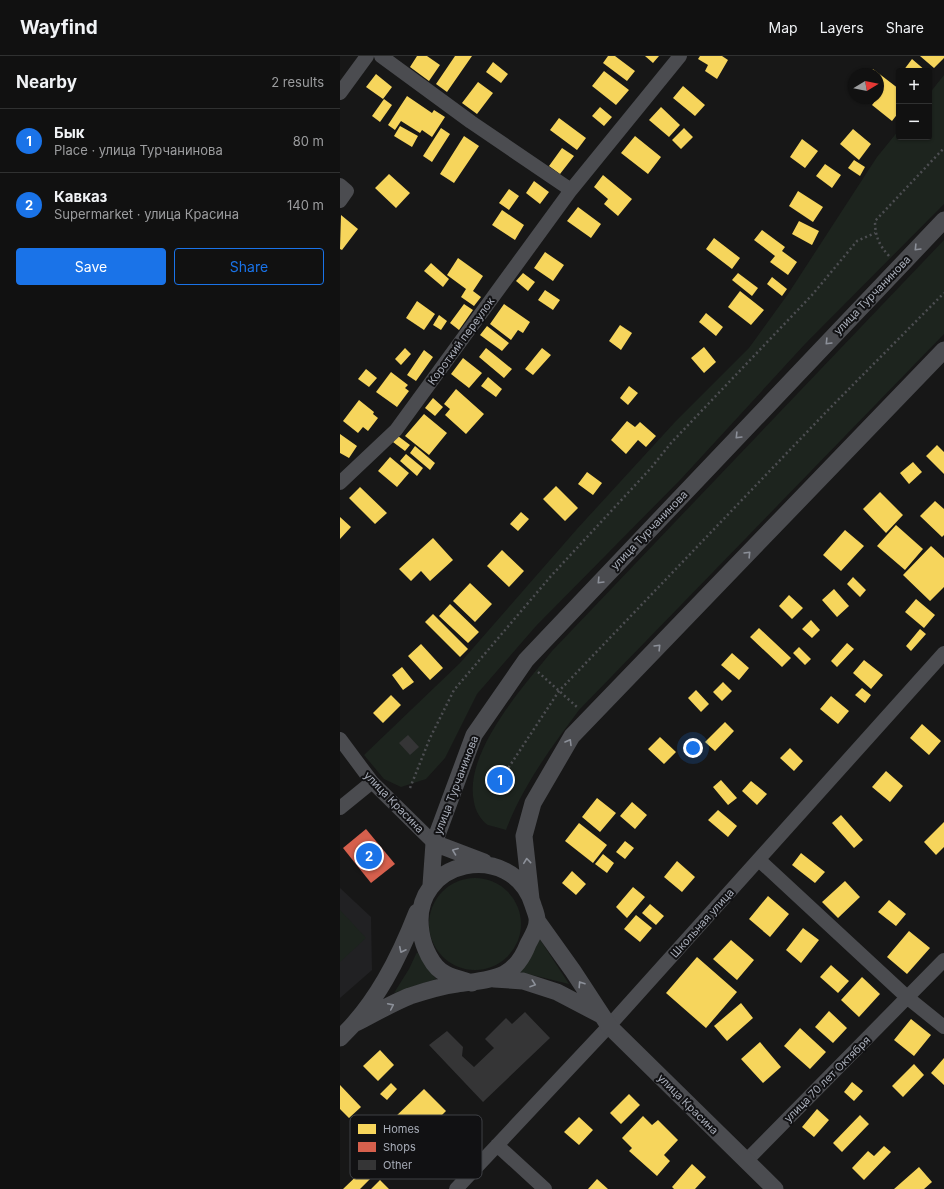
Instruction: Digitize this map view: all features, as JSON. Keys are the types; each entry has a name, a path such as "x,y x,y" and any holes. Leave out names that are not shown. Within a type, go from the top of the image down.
{"street":[{"path":"340,93 367,56"},
{"path":"381,56 471,122 571,190"},
{"name":"Короткий переулок","path":"340,483 396,430 571,190 680,56"},
{"path":"340,185 348,191 340,201"},
{"name":"улица Турчанинова","path":"431,885 434,843 474,735 526,660 944,220"},
{"path":"356,1023 410,996 452,985 494,979 516,966 526,951 538,922 531,899 524,836 533,803 572,736 944,350"},
{"name":"Школьная улица","path":"482,1161 606,1021 759,860 944,653"},
{"name":"улица Красина","path":"340,739 372,782 434,843 503,869"},
{"path":"340,808 372,782"},
{"path":"759,860 908,998 944,1027"},
{"path":"340,1038 356,1023 393,967 406,942 422,901 431,885 452,869 468,865 503,869 521,882 531,899"},
{"path":"422,901 419,922 421,933 431,959 445,974 472,983"},
{"name":"улица Красина","path":"538,922 606,1021 775,1189"},
{"name":"улица 70 лет Октября","path":"746,1161 944,960"},
{"name":"улица Красина","path":"494,979 523,981 550,990 606,1021"},
{"path":"497,1145 545,1189"},
{"name":"Школьная улица","path":"456,1189 465,1179"}],"path":[{"path":"889,256 880,246 875,232 875,221 944,148"},
{"path":"410,788 430,738 454,690 483,655 551,576 651,468 671,443 812,295 857,241 875,232"},
{"path":"503,776 559,691 944,293"},
{"path":"526,660 590,718"}],"shaded area":[{"path":"944,75 944,204 805,344 681,479 536,626 477,694 445,758 426,779 401,787 384,779 364,755 460,663 577,529 675,422 749,348 788,294 877,157 896,134 896,140 932,140 932,90"},
{"path":"944,240 944,334 579,710 538,767 513,813 506,830 485,823 479,815 474,802 473,783 477,763 486,742 498,722 526,683 552,651"},
{"path":"475,878 493,881 508,891 518,906 521,924 518,942 508,957 493,967 475,970 457,967 442,957 432,942 429,924 432,906 442,891 457,881"},
{"path":"340,888 371,917 372,970 340,998"},
{"path":"340,910 366,938 340,962"},
{"path":"539,938 569,984 516,971"},
{"path":"417,952 436,979 394,993 409,969"}],"building: Homes":[{"path":"417,56 427,56 440,65 429,81 410,67"},
{"path":"455,56 472,56 447,92 436,84"},
{"path":"608,56 615,56 635,71 627,81 603,63"},
{"path":"645,56 659,56 653,63"},
{"path":"700,56 722,56 728,60 717,79 705,71 708,65 698,59"},
{"path":"920,56 944,56 944,58 934,68"},
{"path":"912,59 922,68 905,68"},
{"path":"493,62 508,74 501,83 486,72"},
{"path":"604,71 629,90 616,105 592,86"},
{"path":"376,74 392,87 383,99 366,87"},
{"path":"884,77 896,87 896,116 892,121 872,105 884,104"},
{"path":"478,82 493,93 477,114 462,103"},
{"path":"683,86 705,105 695,116 673,98"},
{"path":"407,96 432,113 434,110 445,117 432,137 422,130 420,133 401,121 395,130 388,125"},
{"path":"384,99 392,105 380,122 372,116"},
{"path":"600,107 612,117 604,126 592,116"},
{"path":"661,107 680,125 669,137 649,120"},
{"path":"559,118 586,138 577,150 550,130"},
{"path":"400,126 418,136 412,147 394,136"},
{"path":"441,128 450,134 432,162 423,156"},
{"path":"684,128 693,137 681,149 672,140"},
{"path":"853,129 871,144 859,160 840,144"},
{"path":"464,136 479,146 454,183 440,174"},
{"path":"635,136 661,157 648,174 621,153"},
{"path":"802,139 818,151 805,168 790,157"},
{"path":"562,148 574,156 560,174 549,166"},
{"path":"854,160 865,167 860,176 848,168"},
{"path":"825,164 841,175 832,188 816,176"},
{"path":"389,174 410,193 396,208 375,188"},
{"path":"603,175 632,199 618,216 604,204 608,199 594,187"},
{"path":"534,181 549,192 540,204 526,193"},
{"path":"509,189 519,196 509,210 499,203"},
{"path":"798,191 823,207 813,222 789,206"},
{"path":"578,207 601,224 591,238 567,221"},
{"path":"502,210 524,225 515,240 492,225"},
{"path":"341,215 358,229 342,250 340,249"},
{"path":"799,221 819,231 812,245 792,234"},
{"path":"762,230 785,247 782,251 797,262 788,275 770,262 775,256 754,240"},
{"path":"714,238 740,258 732,269 706,249"},
{"path":"545,252 564,265 553,281 534,268"},
{"path":"458,258 483,276 473,291 481,297 474,306 461,297 466,289 447,275"},
{"path":"431,263 449,279 443,287 424,271"},
{"path":"523,273 535,282 528,291 516,281"},
{"path":"738,273 758,288 752,296 732,280"},
{"path":"772,277 787,289 782,296 767,284"},
{"path":"545,290 560,300 553,310 538,300"},
{"path":"740,291 764,310 751,325 728,307"},
{"path":"417,301 435,314 424,330 406,318"},
{"path":"464,304 473,310 459,330 450,323"},
{"path":"504,304 530,322 523,333 518,330 511,340 490,324"},
{"path":"706,313 723,327 716,336 699,322"},
{"path":"439,315 447,321 441,330 433,325"},
{"path":"620,325 632,333 621,350 609,341"},
{"path":"487,326 509,343 502,351 480,335"},
{"path":"704,347 716,362 704,373 691,358"},
{"path":"405,348 411,354 401,365 395,359"},
{"path":"486,348 512,369 504,378 479,357"},
{"path":"542,348 551,355 533,375 525,369"},
{"path":"424,350 433,357 416,381 407,375"},
{"path":"463,358 482,373 469,388 451,374"},
{"path":"366,369 377,378 369,387 358,379"},
{"path":"391,372 408,385 405,388 409,391 397,407 376,392"},
{"path":"488,377 502,389 496,397 481,386"},
{"path":"629,386 638,393 628,405 620,398"},
{"path":"456,389 484,414 466,434 445,415 450,409 444,404"},
{"path":"433,398 443,407 435,416 425,408"},
{"path":"359,400 374,412 373,414 378,418 368,431 363,427 358,433 343,421"},
{"path":"424,414 447,433 429,455 405,436"},
{"path":"627,421 635,427 640,422 656,436 646,447 638,440 626,454 611,440"},
{"path":"340,434 357,446 349,458 340,453"},
{"path":"398,436 410,445 405,451 393,442"},
{"path":"937,445 944,452 944,474 926,456"},
{"path":"415,446 435,463 430,470 410,453"},
{"path":"406,454 423,468 417,476 400,461"},
{"path":"390,457 409,473 397,487 378,471"},
{"path":"913,462 922,472 909,484 900,473"},
{"path":"587,472 602,483 593,495 578,484"},
{"path":"556,486 578,508 565,521 543,499"},
{"path":"360,487 387,513 375,524 349,498"},
{"path":"880,492 903,515 886,533 863,509"},
{"path":"935,501 944,509 944,535 942,537 920,516"},
{"path":"521,512 529,519 518,531 510,524"},
{"path":"340,517 351,527 340,539"},
{"path":"896,525 923,549 905,570 877,546"},
{"path":"845,530 864,546 841,571 823,555"},
{"path":"433,538 453,560 430,581 421,571 411,581 399,569"},
{"path":"931,546 944,558 944,587 930,601 903,575"},
{"path":"502,550 524,571 509,587 487,566"},
{"path":"853,577 866,590 860,597 847,584"},
{"path":"470,583 492,604 475,622 453,601"},
{"path":"834,589 849,606 837,617 822,600"},
{"path":"789,595 803,608 792,619 779,606"},
{"path":"916,599 935,615 924,628 905,612"},
{"path":"450,604 479,632 468,643 439,616"},
{"path":"433,614 468,649 460,657 425,622"},
{"path":"811,620 820,630 812,638 802,629"},
{"path":"759,628 791,658 782,667 750,637"},
{"path":"920,629 926,634 911,651 906,646"},
{"path":"847,643 854,649 837,667 831,661"},
{"path":"421,644 443,668 430,680 408,656"},
{"path":"799,647 811,659 805,665 793,653"},
{"path":"732,653 749,668 739,680 721,665"},
{"path":"864,660 883,675 871,689 853,673"},
{"path":"402,667 414,682 403,690 392,675"},
{"path":"723,682 732,691 722,701 713,692"},
{"path":"862,688 871,695 865,703 855,695"},
{"path":"696,690 709,704 701,712 688,698"},
{"path":"391,695 401,705 383,723 373,713"},
{"path":"831,696 849,711 838,724 820,709"},
{"path":"725,722 734,731 715,751 705,742"},
{"path":"922,724 941,741 929,755 910,738"},
{"path":"660,737 676,752 664,764 648,749"},
{"path":"790,748 803,761 794,771 780,758"},
{"path":"886,771 903,786 890,802 872,787"},
{"path":"721,780 737,798 728,805 713,787"},
{"path":"751,781 767,794 757,805 742,791"},
{"path":"597,798 616,813 600,832 582,817"},
{"path":"632,802 647,815 635,829 620,816"},
{"path":"718,810 737,826 728,837 708,820"},
{"path":"841,815 863,840 854,848 832,823"},
{"path":"944,822 944,847 936,855 924,842"},
{"path":"579,823 607,845 593,863 565,841"},
{"path":"625,841 634,848 625,859 616,852"},
{"path":"801,853 825,872 815,883 792,865"},
{"path":"603,854 614,863 607,873 595,864"},
{"path":"677,861 695,877 682,892 664,877"},
{"path":"572,871 586,884 576,895 562,883"},
{"path":"845,881 860,897 838,918 822,902"},
{"path":"633,887 645,897 627,918 616,907"},
{"path":"768,896 789,914 770,937 749,919"},
{"path":"889,900 906,914 896,926 878,912"},
{"path":"650,904 664,916 656,925 642,913"},
{"path":"636,915 652,928 640,942 624,929"},
{"path":"803,928 819,940 801,963 786,950"},
{"path":"909,931 930,948 907,974 887,957"},
{"path":"731,940 754,960 737,980 713,959"},
{"path":"697,957 737,992 706,1028 666,993"},
{"path":"831,965 849,981 838,993 820,977"},
{"path":"862,977 880,994 859,1017 841,1000"},
{"path":"741,1003 753,1018 727,1041 714,1026"},
{"path":"829,1011 847,1028 833,1043 815,1027"},
{"path":"911,1019 931,1035 914,1056 894,1040"},
{"path":"800,1028 826,1052 810,1069 784,1046"},
{"path":"760,1042 781,1067 763,1083 741,1059"},
{"path":"380,1050 394,1065 378,1081 363,1066"},
{"path":"944,1058 944,1085 931,1073"},
{"path":"914,1064 924,1075 903,1097 892,1086"},
{"path":"852,1082 863,1091 854,1101 844,1092"},
{"path":"391,1083 397,1089 387,1100 380,1094"},
{"path":"340,1085 361,1107 352,1115 350,1115 349,1118 340,1109"},
{"path":"424,1089 446,1111 442,1115 397,1115"},
{"path":"629,1094 640,1105 621,1124 610,1113"},
{"path":"817,1109 829,1120 814,1137 802,1127"},
{"path":"860,1115 869,1124 842,1152 833,1143"},
{"path":"643,1116 652,1125 658,1120 678,1140 664,1155 670,1161 657,1176 629,1151 632,1148 622,1138"},
{"path":"579,1117 593,1130 579,1145 564,1132"},
{"path":"884,1146 891,1152 864,1180 852,1168 868,1151 874,1156"},
{"path":"692,1164 706,1177 695,1189 674,1189 672,1187"},
{"path":"919,1167 932,1182 924,1189 894,1189"},
{"path":"353,1179 370,1179 360,1189 343,1189"},
{"path":"597,1179 608,1189 588,1189"},
{"path":"380,1180 389,1189 371,1189"}],"building: Shops":[{"path":"366,829 395,864 371,883 343,848"}],"building: Other":[{"path":"408,735 419,747 410,755 399,743"},
{"path":"525,1012 550,1038 483,1102 429,1045 447,1031 463,1047 462,1056 474,1067 494,1048 485,1039 506,1018 512,1024"}],"place":[{"name":"Бык","path":"500,780"},
{"name":"Кавказ","path":"369,856"}]}
